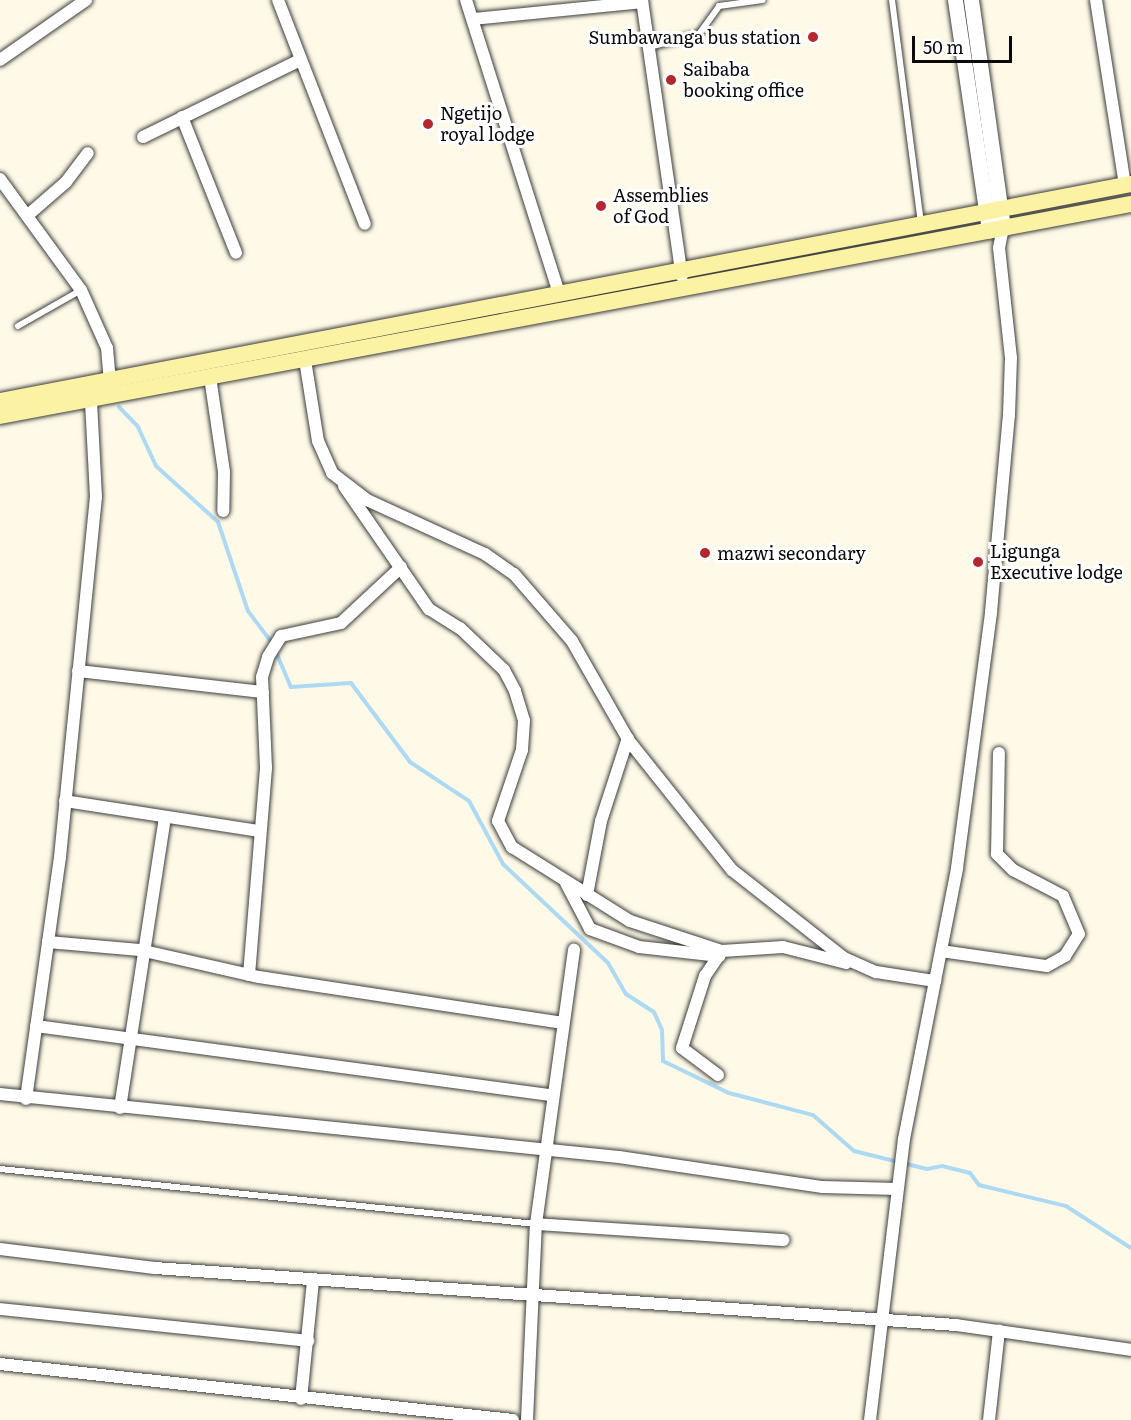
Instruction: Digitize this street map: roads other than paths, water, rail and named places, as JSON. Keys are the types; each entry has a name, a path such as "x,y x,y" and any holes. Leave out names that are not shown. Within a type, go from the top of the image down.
{"main road":[{"path":"0,401 1128,185"},
{"path":"0,416 1131,204"}],"street":[{"path":"0,60 86,0"},
{"path":"278,0 365,224"},
{"path":"466,0 559,293"},
{"path":"870,1420 904,1140 941,951 975,753 1006,470 1011,358 999,248 955,0"},
{"path":"971,0 992,211"},
{"path":"1096,0 1128,185"},
{"path":"473,19 642,1 684,289"},
{"path":"143,137 300,60"},
{"path":"182,117 236,253"},
{"path":"28,215 57,192 88,153"},
{"path":"0,178 81,290 107,348 110,381"},
{"path":"305,360 324,463 341,481 367,500 514,574 572,641 628,738 732,870 768,903 862,966"},
{"path":"210,377 224,472 223,511"},
{"path":"26,1099 65,801 96,496 91,400"},
{"path":"341,481 374,536 401,567 429,609 460,628 504,670 515,691 524,721 522,750 498,821 512,847 630,921 720,954"},
{"path":"249,975 259,831 266,768 263,692 265,667 277,638 341,623 401,567"},
{"path":"78,671 263,692"},
{"path":"587,895 601,821 628,738"},
{"path":"941,951 1047,966 1065,957 1079,934 1063,896 1013,870 997,854 999,753"},
{"path":"65,801 259,831"},
{"path":"120,1108 134,1037 141,950 165,817"},
{"path":"564,879 590,929 639,947 720,954 783,947 934,981"},
{"path":"48,942 141,950 249,975 562,1023"},
{"path":"527,1420 536,1224 550,1095 574,950"},
{"path":"718,1075 682,1048 705,976 720,954"},
{"path":"36,1026 134,1037 550,1095"},
{"path":"0,1094 26,1099 545,1151 823,1187 897,1189"},
{"path":"536,1224 783,1240"},
{"path":"0,1249 313,1281 881,1320 999,1331 1131,1350"},
{"path":"301,1399 313,1281"},
{"path":"0,1309 308,1341"},
{"path":"989,1420 999,1331"},
{"path":"0,1364 301,1399 513,1420"}],"lane":[{"path":"649,47 699,34 719,6 763,0"},
{"path":"892,0 921,225"},
{"path":"18,326 81,290"},
{"path":"0,1169 536,1224"}],"waterway":[{"path":"119,407 138,427 156,466 218,522 248,611 272,643"},
{"path":"276,652 291,687 351,683 410,762 469,801 503,864 608,963 626,994 654,1012 662,1030 663,1061 729,1093 813,1115 854,1151 927,1169 942,1166 970,1173 979,1185 1066,1206 1131,1248"}],"place":[{"name":"Sumbawanga bus station","path":"813,37"},
{"name":"Saibaba booking office","path":"671,80"},
{"name":"Ngetijo royal lodge","path":"428,124"},
{"name":"Assemblies of God","path":"601,206"},
{"name":"mazwi secondary","path":"705,553"},
{"name":"Ligunga Executive lodge","path":"978,562"}]}
